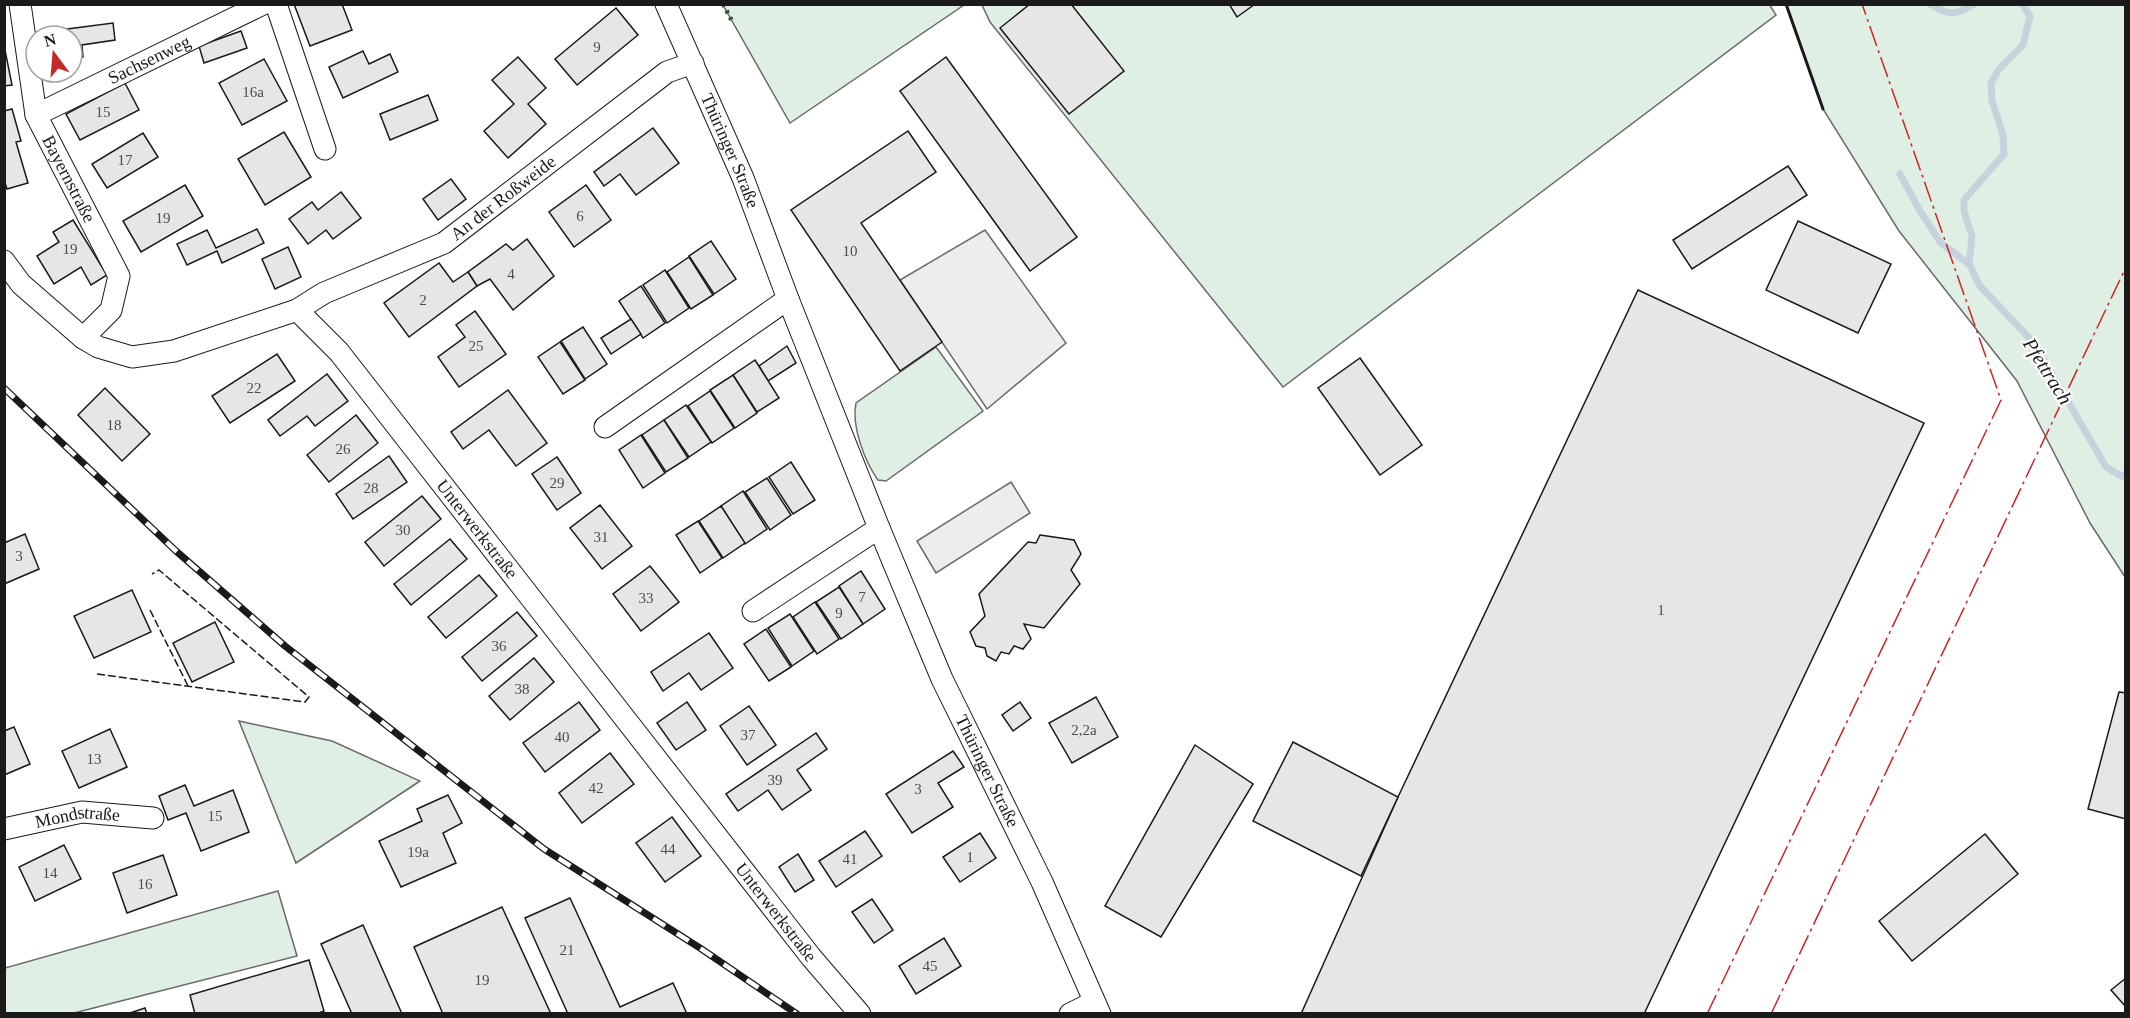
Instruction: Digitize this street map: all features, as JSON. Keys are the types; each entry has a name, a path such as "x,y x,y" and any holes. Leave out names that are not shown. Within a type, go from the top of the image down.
{"street":[{"name":"Bayernstraße","path":"20,4 36,115 119,276 111,310 83,338"},
{"name":"Sachsenweg","path":"36,115 263,4"},
{"path":"276,4 325,149"},
{"name":"Thüringer Straße","path":"666,4 743,178 788,299 942,679 1042,882 1097,1008"},
{"name":"An der Roßweide","path":"297,310 324,293 444,243 667,72 693,63"},
{"path":"4,261 21,284 83,338 98,347 132,357 174,351 297,310"},
{"path":"605,427 788,299"},
{"name":"Unterwerkstraße","path":"297,310 339,352 811,957 860,1014"},
{"path":"753,611 879,528"},
{"name":"Mondstraße","path":"4,829 82,812 153,818"},
{"path":"1070,1014 1097,1008"}],"green space":[{"path":"1769,4 1776,15 1283,387 990,22 982,5"},
{"path":"723,5 964,5 790,123"},
{"path":"1786,5 2125,5 2125,577 2090,523 2017,381 1899,231 1823,109"},
{"path":"936,347 983,411 886,481 878,480 868,464 857,433 856,403"},
{"path":"239,721 332,741 420,781 296,863"},
{"path":"278,891 297,956 74,1013 5,1013 5,968"}],"shaded area":[{"path":"985,230 1066,343 987,409 900,280"},
{"path":"1011,482 1030,513 936,573 917,541"}],"building":[{"path":"294,4 342,4 352,30 310,46"},
{"path":"1030,4 1071,4 1124,71 1069,114 1000,28"},
{"path":"1229,4 1255,4 1237,17"},
{"path":"616,8 638,35 577,85 555,59"},
{"path":"113,23 115,40 84,45 84,27"},
{"path":"241,31 247,48 204,63 199,46"},
{"path":"4,45 12,85 4,86"},
{"path":"363,51 369,64 390,54 398,72 343,98 329,67"},
{"path":"518,57 546,88 528,104 546,124 508,158 484,131 514,104 492,80"},
{"path":"946,57 1077,237 1030,271 900,91"},
{"path":"264,59 287,101 242,125 219,83"},
{"path":"125,83 139,110 80,140 66,114"},
{"path":"428,95 438,120 390,140 380,114"},
{"path":"12,109 21,141 16,142 28,183 7,189 4,180 4,111"},
{"path":"653,128 679,163 636,195 620,174 604,186 594,172"},
{"path":"908,131 936,172 861,223 942,342 900,371 791,210"},
{"path":"284,132 311,177 265,205 238,159"},
{"path":"143,133 158,157 107,188 92,164"},
{"path":"1788,166 1807,195 1692,269 1673,240"},
{"path":"451,179 466,199 438,220 423,199"},
{"path":"185,185 203,216 141,252 123,221"},
{"path":"586,185 611,220 574,247 549,212"},
{"path":"341,192 361,218 333,239 326,230 308,244 289,219 312,202 318,210"},
{"path":"73,220 107,275 91,285 81,267 54,284 37,256 59,242 53,232"},
{"path":"1798,221 1891,264 1858,333 1766,290"},
{"path":"257,229 264,243 222,263 217,251 187,265 177,244 207,230 216,248"},
{"path":"527,239 554,276 513,310 490,279 477,286 468,272 506,244 513,250"},
{"path":"711,241 736,279 714,294 689,256"},
{"path":"288,247 301,277 275,289 262,259"},
{"path":"689,257 713,295 691,309 667,272"},
{"path":"439,263 453,282 468,272 477,286 409,337 384,303"},
{"path":"665,270 689,308 667,323 643,285"},
{"path":"641,286 665,323 643,338 619,301"},
{"path":"1638,290 1924,423 1644,1014 1301,1014 1398,797"},
{"path":"475,311 506,354 459,387 438,357 465,337 456,325"},
{"path":"631,319 641,334 611,354 601,338"},
{"path":"583,327 607,364 585,379 561,341"},
{"path":"560,342 585,380 563,394 538,357"},
{"path":"787,346 796,363 768,381 759,366"},
{"path":"277,354 295,381 230,423 212,396"},
{"path":"1360,358 1422,445 1380,475 1318,388"},
{"path":"755,360 779,398 757,412 733,375"},
{"path":"327,374 348,401 315,426 307,416 280,436 268,420"},
{"path":"733,375 757,413 735,428 710,390"},
{"path":"105,388 150,434 122,461 78,415"},
{"path":"508,390 547,443 516,466 489,430 463,449 451,432"},
{"path":"710,391 734,428 712,443 688,406"},
{"path":"686,405 711,442 689,457 664,420"},
{"path":"356,415 378,443 329,482 307,455"},
{"path":"664,420 688,458 666,472 642,435"},
{"path":"641,435 665,473 643,488 619,450"},
{"path":"389,456 407,482 353,519 336,494"},
{"path":"557,457 581,493 557,510 532,474"},
{"path":"791,462 815,500 793,514 769,477"},
{"path":"767,478 791,515 770,530 745,492"},
{"path":"743,491 767,529 745,544 721,506"},
{"path":"422,496 441,519 384,566 365,542"},
{"path":"600,505 632,546 602,569 570,528"},
{"path":"721,506 745,543 723,558 699,521"},
{"path":"698,521 722,558 700,573 676,535"},
{"path":"25,534 39,569 4,584 4,543"},
{"path":"1040,535 1074,540 1081,554 1071,570 1080,584 1044,628 1024,624 1031,639 1023,649 1014,646 1009,654 1001,652 996,661 987,656 985,648 976,646 970,632 985,616 979,594 1028,542 1036,543"},
{"path":"450,539 467,559 411,605 394,584"},
{"path":"650,566 679,602 641,631 613,594"},
{"path":"861,571 885,609 863,624 839,586"},
{"path":"479,575 497,596 446,638 428,617"},
{"path":"839,587 863,624 841,639 816,602"},
{"path":"132,590 151,632 94,658 74,616"},
{"path":"815,602 839,639 817,654 793,617"},
{"path":"517,612 537,636 482,681 462,657"},
{"path":"790,614 814,651 792,666 768,628"},
{"path":"215,622 234,662 192,682 173,643"},
{"path":"766,629 791,667 769,681 744,644"},
{"path":"709,633 733,668 701,690 689,673 663,691 651,672"},
{"path":"534,658 554,682 510,720 489,696"},
{"path":"2119,692 2126,693 2126,819 2088,809"},
{"path":"1096,697 1118,737 1072,763 1049,723"},
{"path":"579,702 600,730 545,772 523,743"},
{"path":"687,702 706,730 676,750 657,723"},
{"path":"1020,702 1031,718 1013,731 1002,715"},
{"path":"749,706 776,745 747,765 720,726"},
{"path":"14,727 30,764 4,775 4,731"},
{"path":"110,729 127,767 79,788 62,751"},
{"path":"816,733 827,749 797,770 811,790 782,810 768,790 738,811 726,794"},
{"path":"1293,742 1398,797 1361,876 1253,821"},
{"path":"1195,745 1253,784 1161,937 1105,906"},
{"path":"953,751 964,767 938,783 953,807 912,833 886,794"},
{"path":"610,753 634,784 582,823 559,793"},
{"path":"185,785 194,806 233,790 249,832 201,851 186,813 168,820 159,796"},
{"path":"448,795 462,823 443,833 456,863 401,887 379,841 422,821 417,809"},
{"path":"672,817 701,856 665,882 636,843"},
{"path":"865,831 882,856 836,887 819,861"},
{"path":"980,833 996,858 960,882 943,857"},
{"path":"1985,834 2018,874 1912,961 1879,921"},
{"path":"64,845 81,879 35,901 19,867"},
{"path":"798,854 814,880 795,892 779,867"},
{"path":"163,855 177,895 127,913 113,873"},
{"path":"570,898 620,1007 673,983 687,1014 568,1014 525,918"},
{"path":"872,899 893,930 874,943 852,912"},
{"path":"502,907 551,1014 443,1014 414,947"},
{"path":"363,925 402,1014 352,1014 321,944"},
{"path":"944,938 961,966 916,994 899,966"},
{"path":"309,960 324,1011 316,1014 195,1014 190,995"},
{"path":"2126,978 2126,1007 2111,990"},
{"path":"145,1008 147,1014 127,1014"}],"waterway":[{"name":"Pfettrach","path":"1930,4 1942,11 1952,13 1962,11 1974,4"},
{"name":"Pfettrach","path":"2022,4 2030,16 2023,45 1999,69 1991,83 1992,101 2003,135 2004,154 1964,200 1964,211 1972,236 1969,264 1980,286 2034,343 2106,467 2121,476 2126,475"},
{"name":"Pfettrach","path":"1900,174 1941,243 1969,264"}],"railway":[{"path":"4,388 176,551 285,646 544,849 700,948 797,1014"}],"hedge":[{"path":"723,4 732,21"}],"fence":[{"path":"97,674 305,702 309,697 159,570 152,574"},
{"path":"150,610 188,686"}],"wall":[{"path":"1786,4 1823,109"}],"power":[{"path":"1707,1014 2001,400 1862,4"},
{"path":"1771,1014 2126,267"}]}
